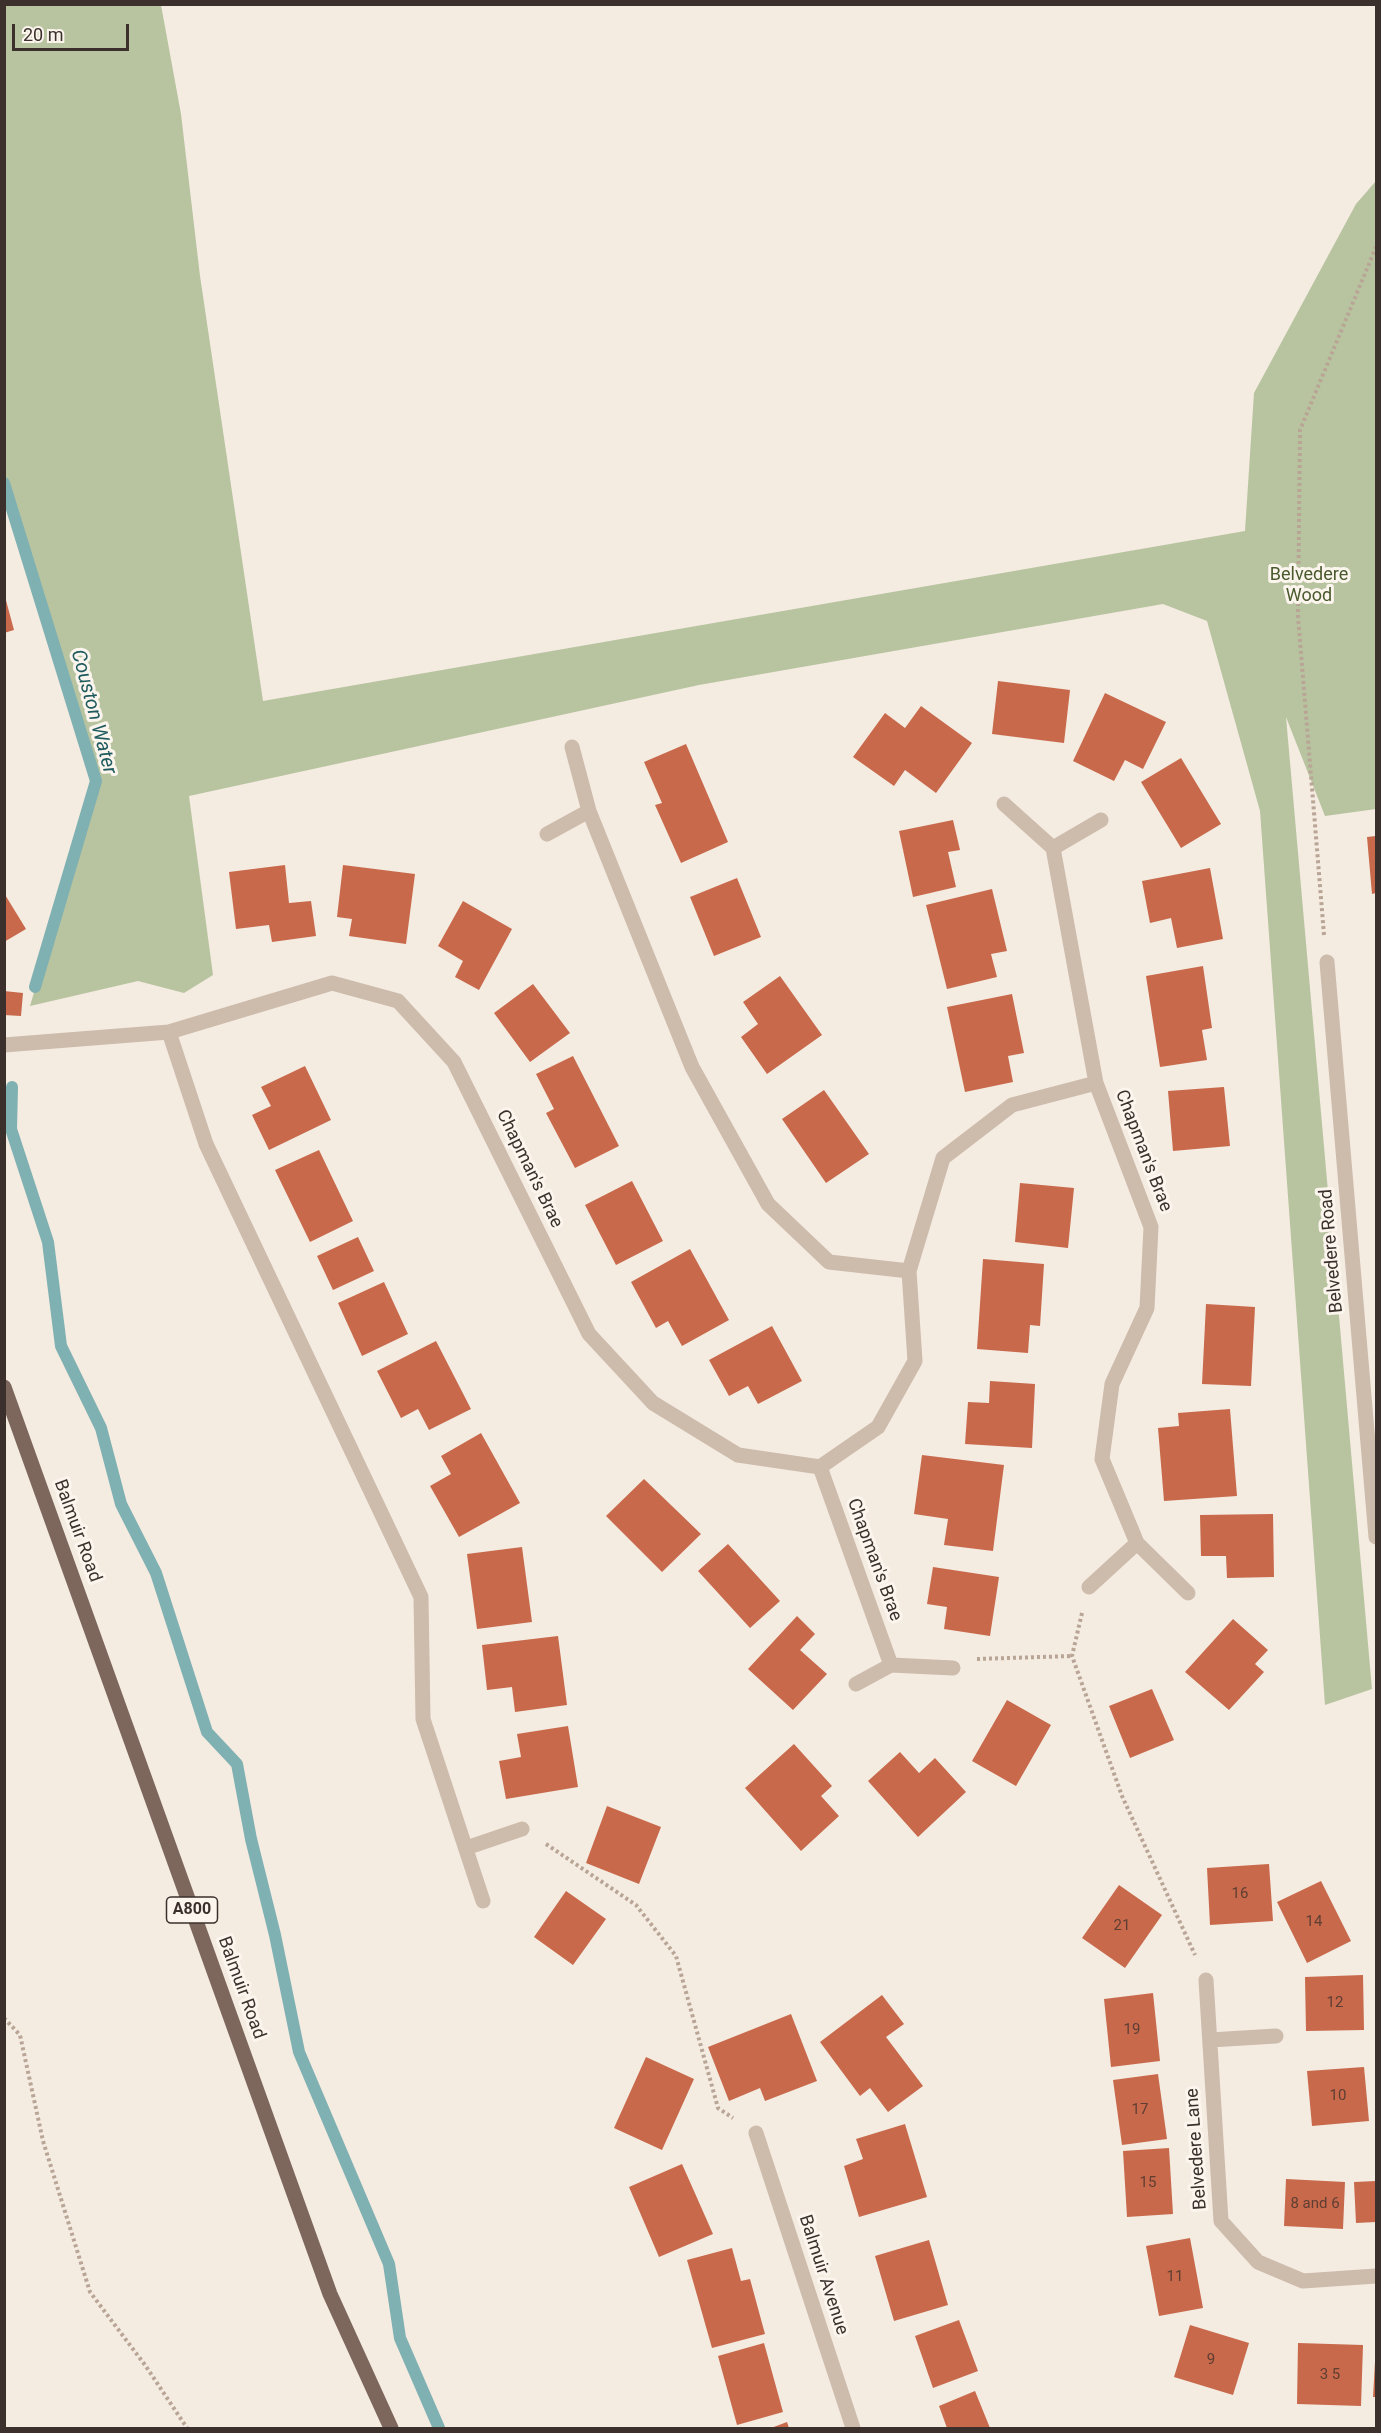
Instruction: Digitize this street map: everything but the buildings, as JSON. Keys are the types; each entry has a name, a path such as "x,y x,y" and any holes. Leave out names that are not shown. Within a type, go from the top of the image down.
{"main road":[{"name":"Balmuir Road","path":"4,1388 330,2294 391,2428"}],"street":[{"path":"573,747 589,811 692,1067 768,1204 829,1262 909,1271"},
{"path":"1004,804 1053,848 1101,820"},
{"path":"547,834 589,811"},
{"name":"Chapman's Brae","path":"1053,848 1096,1083 1151,1227 1147,1308 1112,1384 1102,1459 1137,1543 1188,1593"},
{"name":"Belvedere Road","path":"1327,962 1371,1418 1377,1537"},
{"name":"Chapman's Brae","path":"4,1045 169,1032 332,983 398,1001 454,1062 589,1334 653,1403 738,1455 820,1467 878,1427 915,1361 909,1271 943,1158 1012,1105 1096,1083"},
{"path":"169,1032 206,1144 421,1597 423,1719 483,1901"},
{"name":"Chapman's Brae","path":"820,1467 891,1665"},
{"path":"1089,1587 1137,1543"},
{"path":"856,1684 891,1665 953,1668"},
{"path":"466,1848 522,1829"},
{"name":"Belvedere Lane","path":"1206,1980 1221,2221 1258,2262 1303,2281 1377,2276"},
{"path":"1209,2040 1276,2036"},
{"name":"Balmuir Avenue","path":"756,2133 853,2428"}],"path":[{"path":"1327,962 1298,616 1300,430 1377,247"},
{"path":"1089,1587 1072,1656 1122,1796 1206,1980"},
{"path":"953,1668 979,1658 1072,1656"},
{"path":"522,1829 636,1905 676,1956 718,2108 756,2133"},
{"path":"4,2018 20,2035 43,2141 90,2292 145,2365 187,2428"}],"green space":[{"name":"Belvedere Wood","path":"4,5 161,5 181,114 200,276 263,701 1245,531 1254,393 1356,204 1376,181 1376,809 1325,816 1286,717 1372,1689 1325,1705 1260,811 1207,621 1163,604 699,685 189,796 213,975 184,993 138,981 30,1006 96,781 5,483"}],"waterway":[{"name":"Couston Water","path":"4,483 96,781 35,987"},
{"path":"12,1087 11,1129 48,1242 61,1346 101,1428 121,1504 156,1573 207,1732 237,1764 251,1839 275,1935 299,2052 389,2264 400,2338 439,2428"}]}
